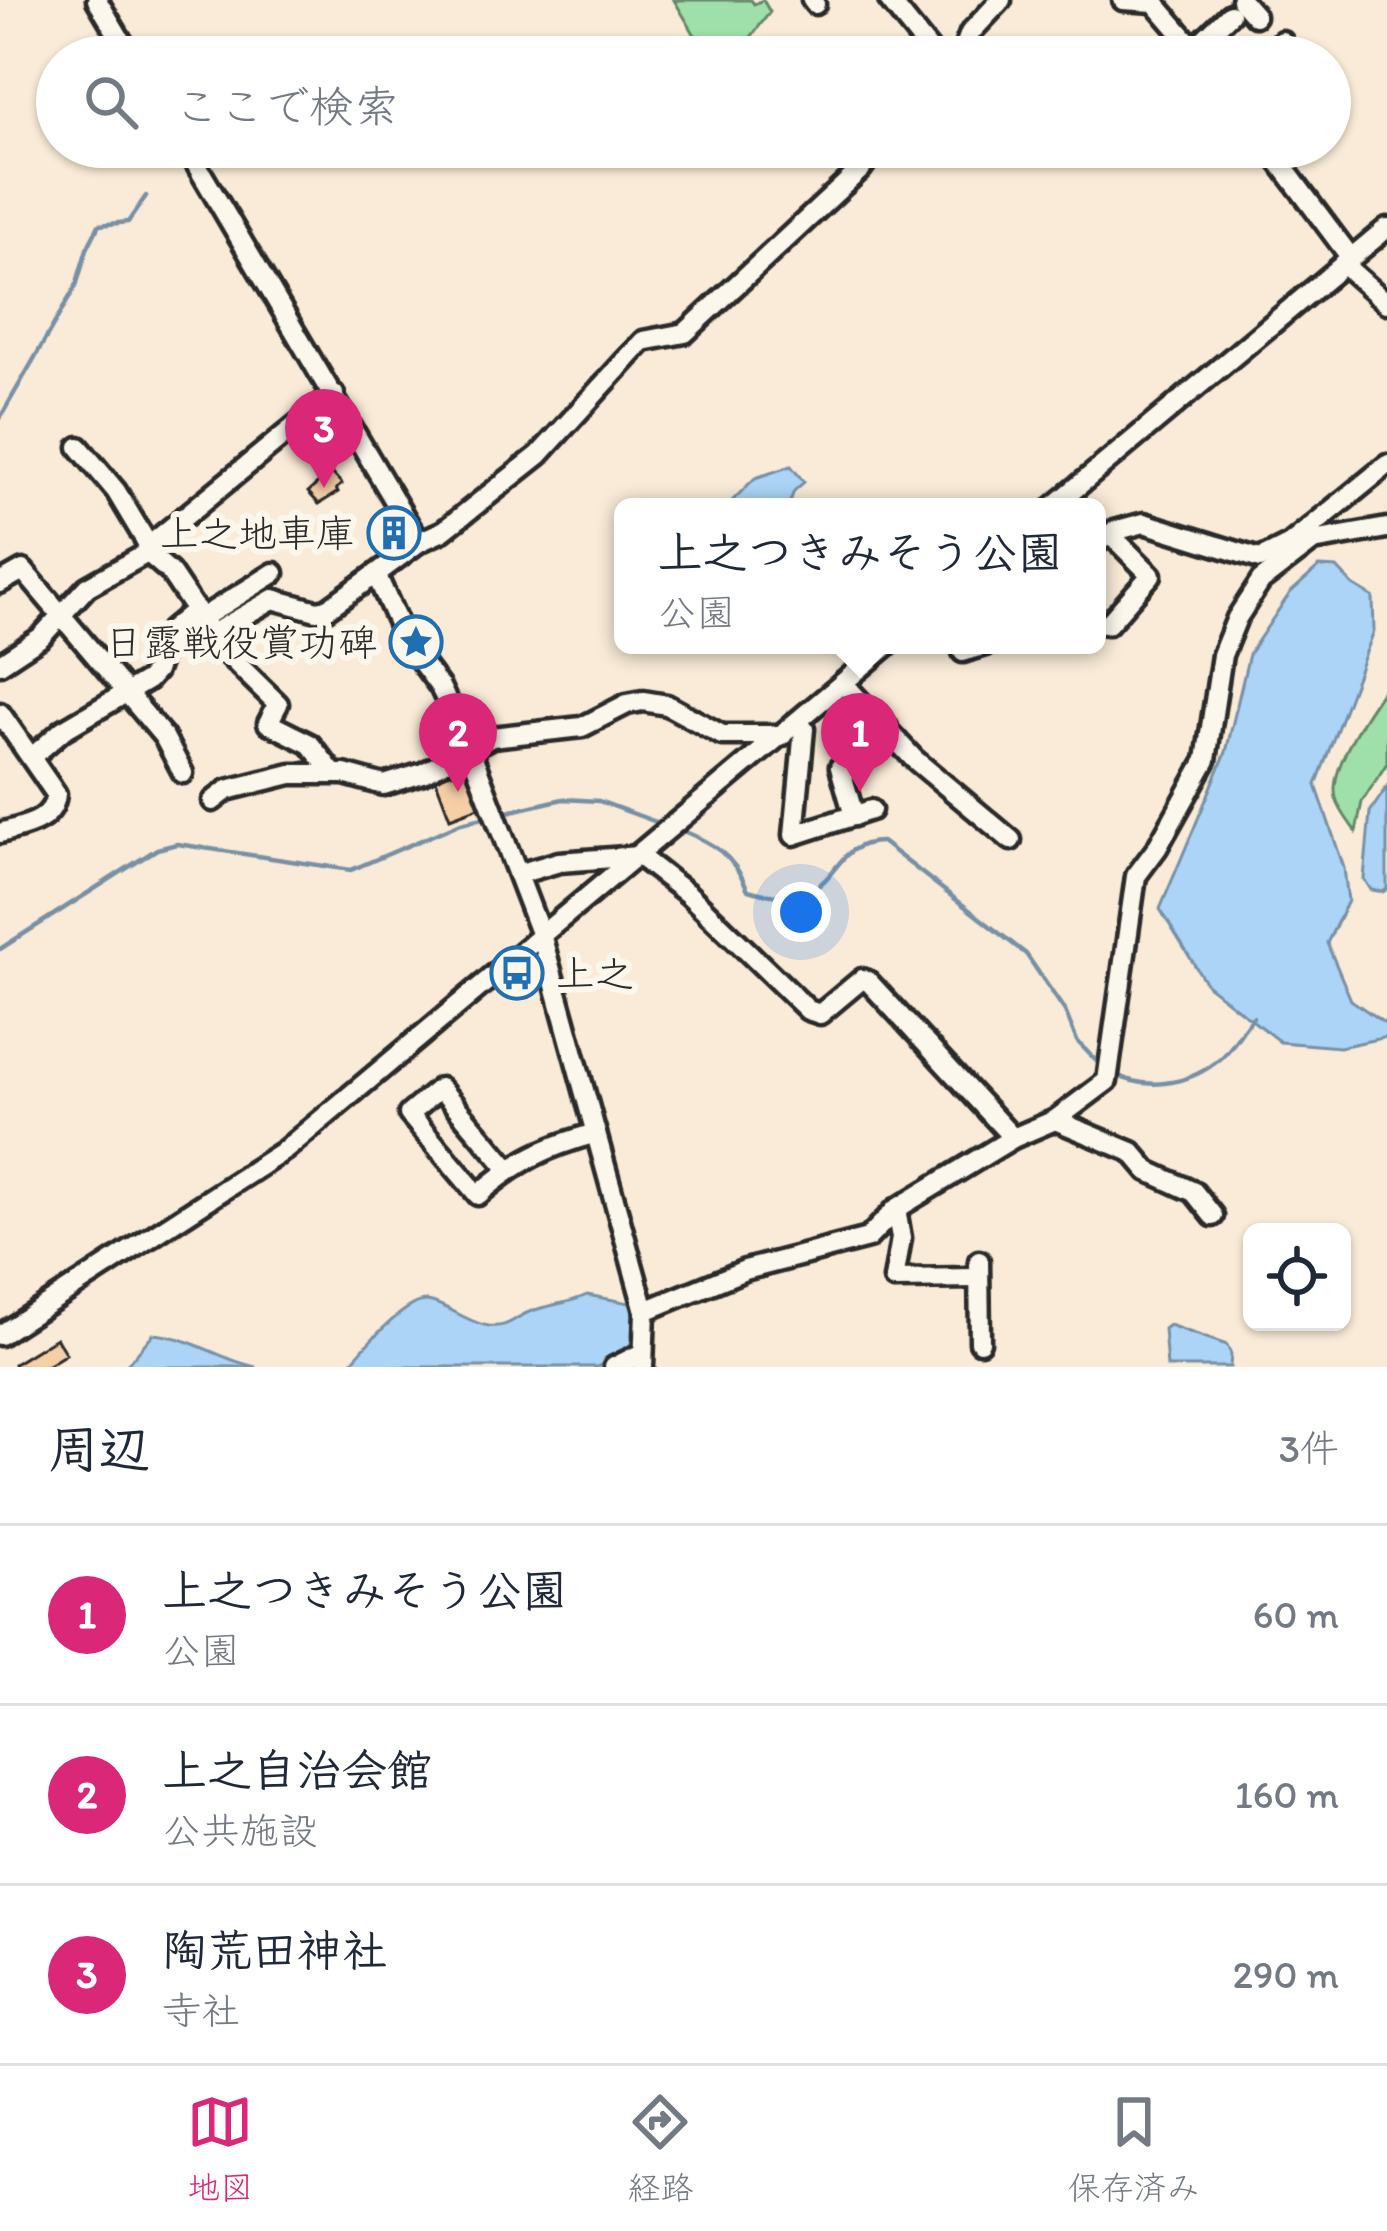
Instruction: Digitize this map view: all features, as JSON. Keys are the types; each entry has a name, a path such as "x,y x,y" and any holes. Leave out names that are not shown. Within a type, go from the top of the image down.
{"street":[{"path":"97,0 118,36"},
{"path":"890,0 918,36"},
{"path":"969,36 1000,0"},
{"path":"1123,0 1160,3 1185,36"},
{"path":"1212,36 1236,7 1255,16"},
{"path":"199,168 419,542"},
{"path":"32,757 63,730 157,670 170,631 273,599 317,611 442,531 539,455 643,341 685,333 862,168"},
{"path":"1283,168 1347,261 1387,303"},
{"path":"1064,498 1387,228"},
{"path":"0,664 41,637 87,587 148,550 334,394"},
{"path":"79,447 116,490 148,550 170,572 244,673 278,704 268,723 310,744 333,773"},
{"path":"645,1311 745,1270 868,1238 896,1210 1013,1138 1055,1120 1107,1081 1136,876 1207,760 1222,655 1237,618 1261,581 1387,465"},
{"path":"1106,537 1130,525 1154,525 1260,559 1309,537 1387,528"},
{"path":"1106,541 1151,575 1106,624"},
{"path":"0,583 22,570 164,737 183,773"},
{"path":"376,574 406,641 440,687 469,747 542,938 645,1311 643,1360 614,1367"},
{"path":"204,620 266,579 273,599"},
{"path":"0,1335 285,1150 877,654"},
{"path":"843,683 914,759 1011,840"},
{"path":"213,800 227,790 291,774 333,773 384,785 423,773 491,737 582,727 643,701 677,710 722,735 804,729 794,835 862,813 840,767 887,727"},
{"path":"0,713 56,794 55,804 40,821 0,832"},
{"path":"518,874 580,859 639,856 688,894 808,1010 820,1014 862,980 868,981 1013,1138"},
{"path":"508,1168 440,1088 409,1114 478,1195 508,1168 545,1148 596,1133"},
{"path":"1055,1120 1132,1152 1148,1171 1194,1192 1213,1216"},
{"path":"896,1210 901,1238 894,1279 979,1270 980,1342"}],"green space":[{"path":"674,0 751,0 754,4 763,0 770,12 752,36 695,36"},
{"path":"1387,685 1387,763 1362,802 1356,832 1336,798 1338,771 1352,739"}],"water":[{"path":"791,466 804,482 791,498 735,498 755,478"},
{"path":"1319,567 1337,568 1373,597 1374,631 1316,785 1344,868 1348,901 1327,943 1351,1000 1387,1025 1387,1037 1340,1047 1280,1042 1207,985 1160,909 1226,752 1249,654 1290,593"},
{"path":"1387,787 1387,889 1383,892 1371,890 1364,879 1370,812"},
{"path":"587,1295 630,1303 636,1327 631,1343 597,1367 348,1367 384,1327 418,1303 434,1303 496,1326"},
{"path":"1169,1325 1227,1345 1230,1367 1167,1367 1164,1329"},
{"path":"153,1334 180,1339 256,1367 125,1367"}],"building":[{"path":"331,472 342,484 319,504 308,492"},
{"path":"467,768 482,806 450,818 435,778"},
{"path":"56,1338 66,1354 45,1367 15,1367 14,1364"}],"waterway":[{"path":"0,418 76,286 99,225 128,222 146,196"},
{"path":"499,814 563,799 599,801 667,826"},
{"path":"0,949 157,849 177,844 351,870 461,823 488,817"},
{"path":"678,829 720,851 748,890 779,896 817,887 849,853 882,842 1026,954 1065,1011 1077,1041 1103,1068"},
{"path":"1113,1073 1151,1084 1191,1076 1220,1059 1253,1017"}],"place":[{"name":"陶荒田神社","path":"324,488"},
{"name":"上之地車庫","path":"394,533"},
{"name":"日露戦役賞功碑","path":"416,642"},
{"name":"上之自治会館","path":"458,792"},
{"name":"上之つきみそう公園","path":"860,792"},
{"name":"上之","path":"517,973"}]}
